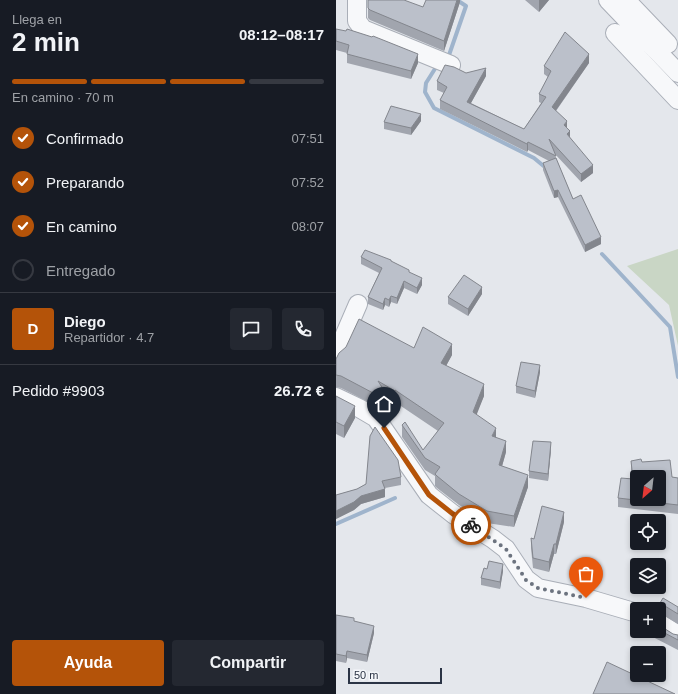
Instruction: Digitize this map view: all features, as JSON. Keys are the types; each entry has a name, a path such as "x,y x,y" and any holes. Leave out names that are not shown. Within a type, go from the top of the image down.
{"street":[{"path":"357,0 357,21 363,29 451,65"},
{"path":"608,0 678,73"},
{"path":"626,0 678,55"},
{"path":"615,33 678,100"},
{"path":"336,355 358,304"},
{"path":"336,397 376,418 429,495 453,514 506,549 526,580 538,588 586,598 630,611"},
{"path":"666,627 678,635"}],"green space":[{"path":"678,249 678,346 669,305 627,266"}],"building":[{"path":"368,0 404,0 423,7 426,0 457,0 444,41 370,10 368,8"},
{"path":"336,29 346,31 347,29 372,37 373,36 418,54 411,71 347,54 349,45 336,41"},
{"path":"565,32 589,54 552,107 567,121 564,125 570,131 567,134 593,165 581,174 549,139 556,156 528,142 527,144 440,100 447,87 437,81 445,65 454,67 466,73 486,68 467,102 524,129 546,97 539,94 551,71 544,66"},
{"path":"391,106 421,114 411,128 384,122"},
{"path":"556,158 573,199 581,195 601,237 585,245 558,190 554,191 543,163"},
{"path":"365,250 391,260 409,270 409,272 422,278 417,288 404,281 397,298 391,296 389,300 385,298 383,304 368,297 382,268 361,257"},
{"path":"464,275 482,287 468,309 448,297"},
{"path":"359,319 414,348 423,327 452,344 441,363 484,384 473,412 496,428 492,436 506,441 499,465 528,475 514,516 487,511 459,494 435,474 440,467 425,458 402,425 405,422 423,450 444,423 395,390 378,381 392,403 341,376 336,375 336,359 339,353 346,347"},
{"path":"521,362 540,365 535,391 516,386"},
{"path":"336,396 355,406 344,426 336,422"},
{"path":"375,427 398,460 401,477 382,481 385,489 361,496 354,502 336,511 336,495 357,489 366,484 370,436"},
{"path":"533,441 551,442 548,474 529,471"},
{"path":"641,459 642,462 670,460 672,477 678,478 678,505 666,504 666,470 632,470 631,461"},
{"path":"621,478 630,479 630,499 618,498"},
{"path":"542,506 564,512 556,544 554,544 549,562 533,558 531,538 534,539"},
{"path":"489,561 503,564 500,582 481,578 484,568 487,569"},
{"path":"663,598 678,607 678,614 666,607 666,602 661,602"},
{"path":"336,615 354,618 354,621 374,626 367,655 347,651 346,656 336,654"},
{"path":"666,630 678,635 678,640 666,634"},
{"path":"607,662 630,673 630,682 650,682 675,694 593,694"}],"waterway":[{"path":"448,58 466,6 457,0"},
{"path":"438,64 426,83 425,92 434,108 534,158 546,168"},
{"path":"602,254 670,327 678,377"},
{"path":"336,524 395,498"}],"way so far":[{"path":"471,525 506,549 526,580 538,588 586,598"}],"route":[{"path":"384,428 414,476 429,495 453,514 471,525"}]}
